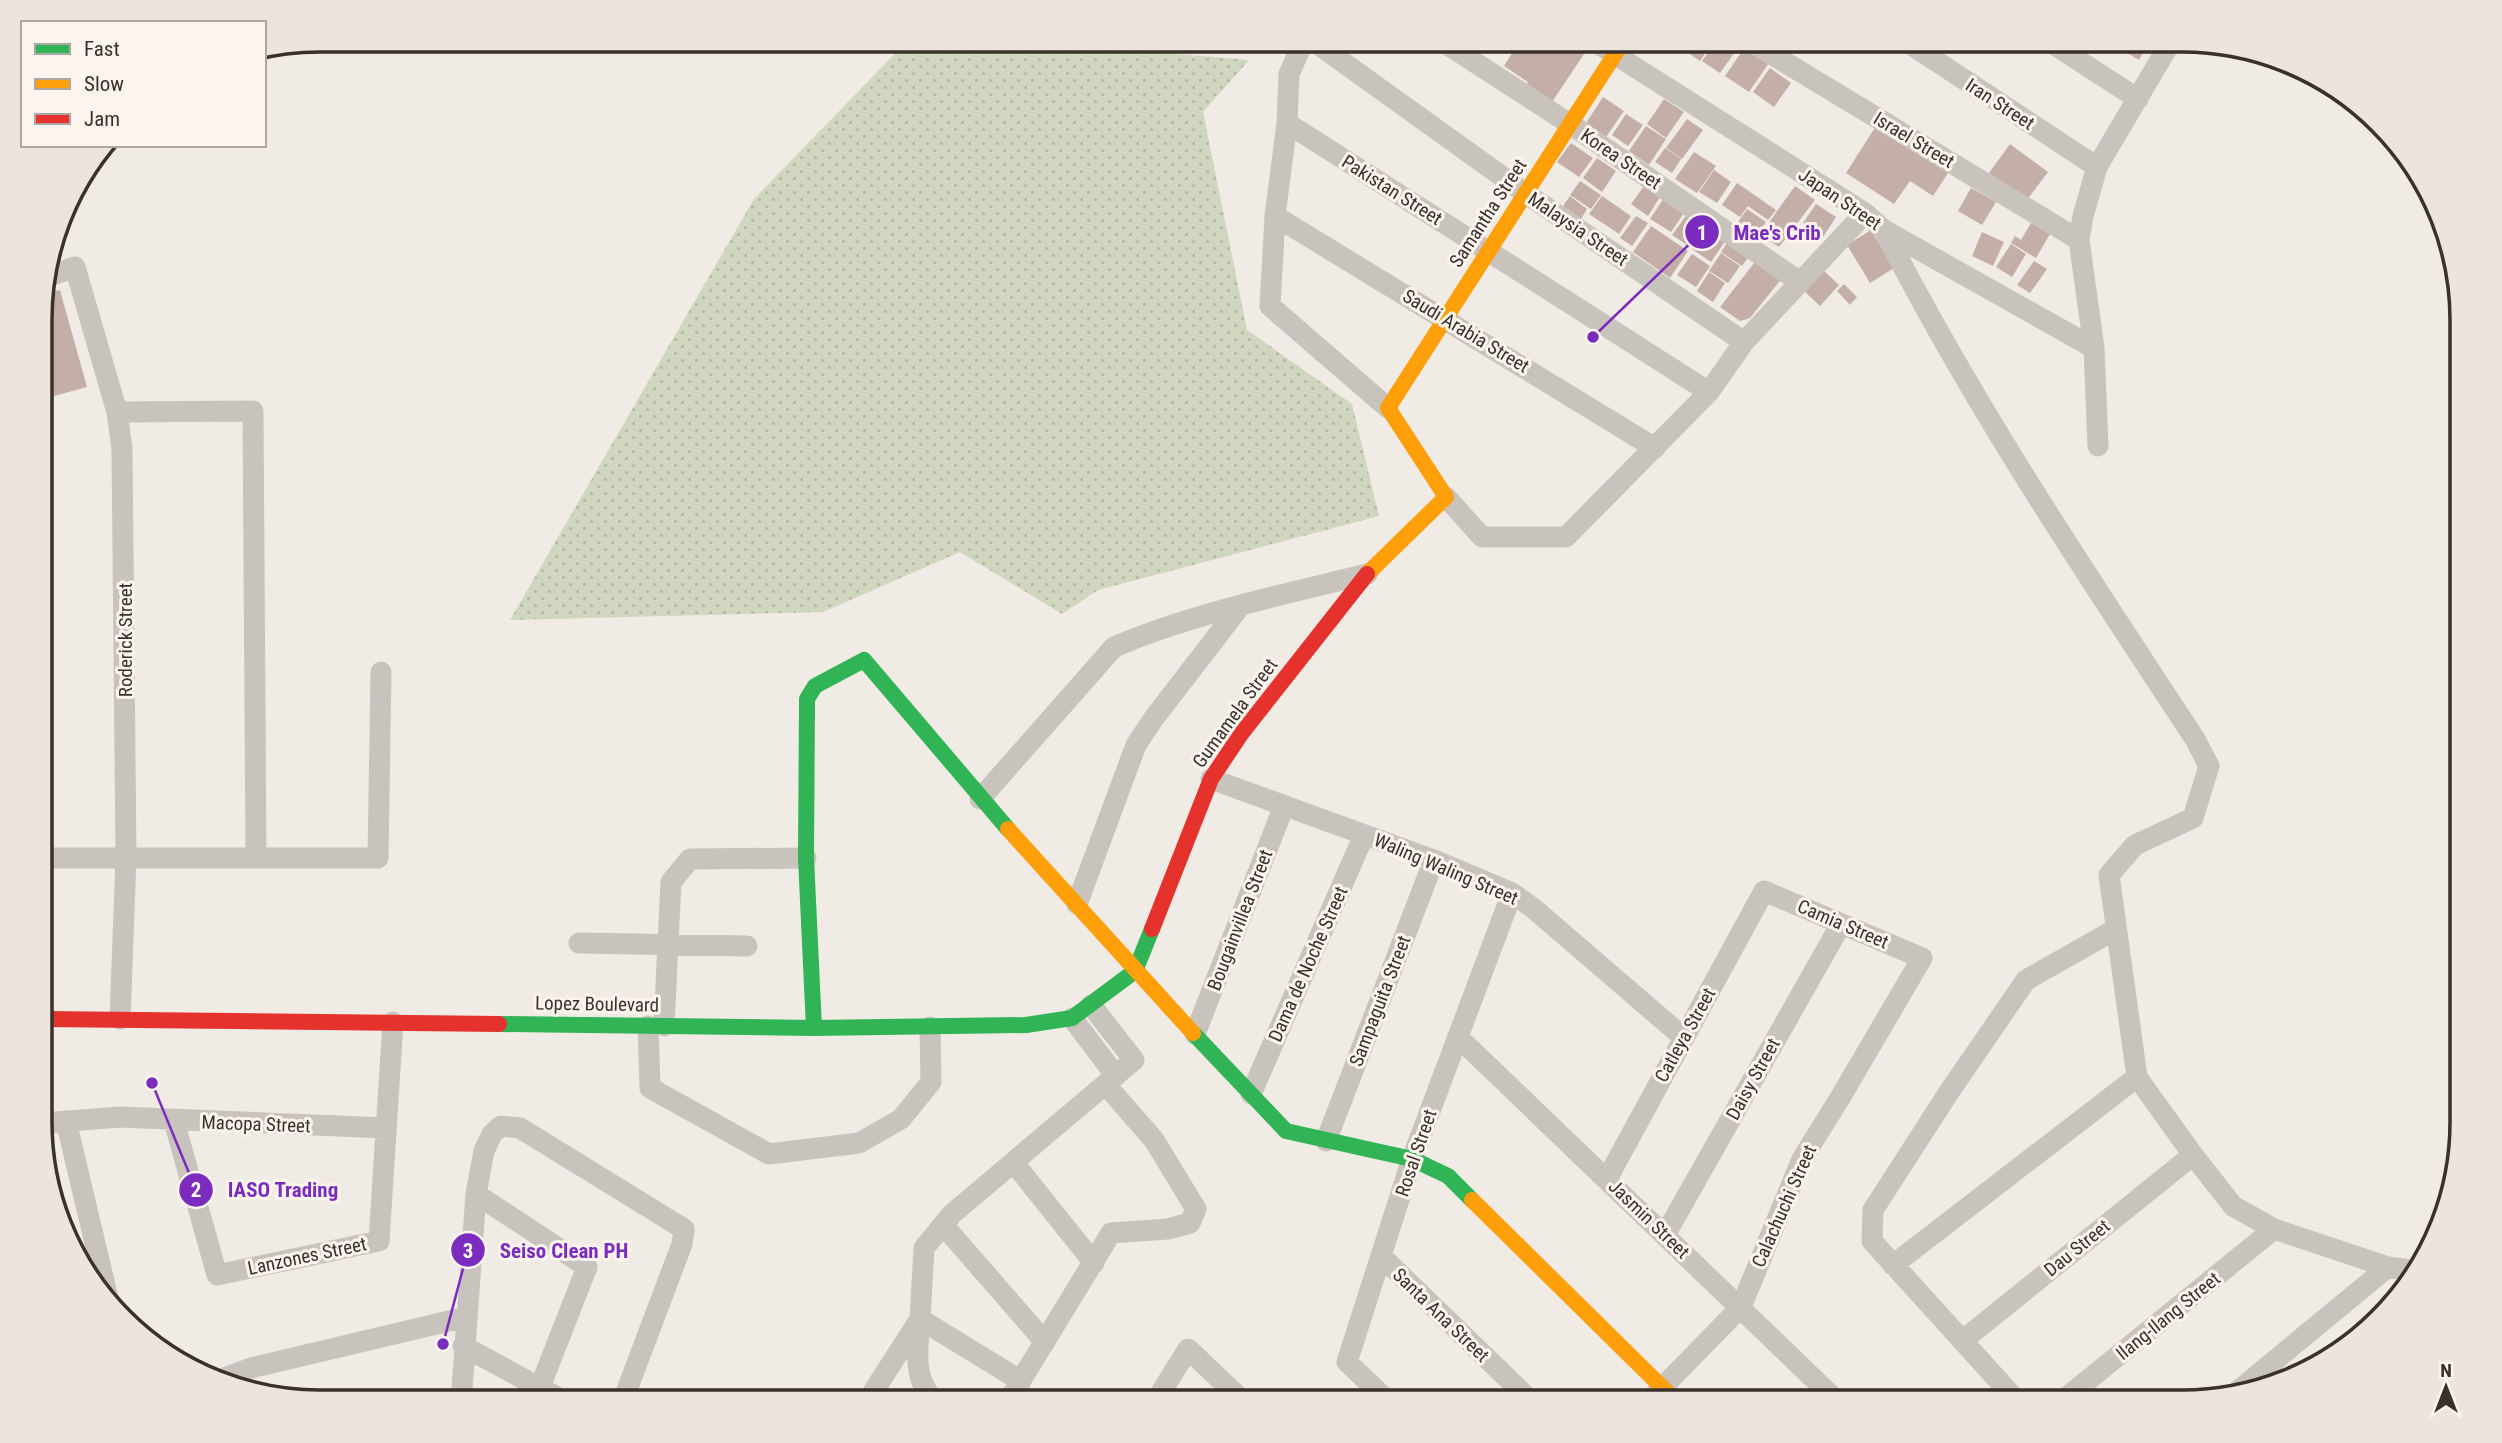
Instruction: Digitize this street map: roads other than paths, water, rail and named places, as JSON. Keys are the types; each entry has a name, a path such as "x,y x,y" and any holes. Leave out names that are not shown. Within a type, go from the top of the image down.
{"street":[{"path":"1299,52 1289,74 1287,123 1275,216 1270,306 1388,408 1446,497 1482,537 1566,537 1709,392 1744,342 1865,214"},
{"name":"Malaysia Street","path":"1329,52 1525,193 1744,342"},
{"name":"Korea Street","path":"1459,52 1570,124 1800,282"},
{"name":"Samantha Street","path":"1388,408 1616,52"},
{"name":"Japan Street","path":"1626,52 1865,214 1884,230 2094,348"},
{"name":"Israel Street","path":"1768,52 2079,240"},
{"name":"Iran Street","path":"1922,52 2097,167"},
{"path":"2066,52 2138,99"},
{"path":"2098,446 2094,348 2079,240 2082,216 2097,167 2165,52"},
{"name":"Pakistan Street","path":"1287,123 1709,392"},
{"name":"Saudi Arabia Street","path":"1275,216 1655,448"},
{"path":"1884,230 1920,299 2063,539 2195,739 2209,766 2193,818 2134,845 2109,875 2137,1077 2193,1155 2234,1206 2274,1229 2388,1267 2406,1269"},
{"name":"Roderick Street","path":"57,273 75,267 117,412 124,482 126,858 120,1019"},
{"path":"117,412 253,411 256,858"},
{"name":"Gumamela Street","path":"1135,971 1211,779 1241,734 1367,574 1446,497"},
{"path":"980,799 1114,647 1143,635 1241,605 1367,574"},
{"path":"1077,904 1136,745 1241,605"},
{"path":"814,1028 806,858 807,699 814,686 864,660 980,799 1135,971 1286,1131 1412,1159 1448,1176 1656,1390"},
{"path":"52,858 378,858 381,672"},
{"name":"Waling Waling Street","path":"1211,779 1434,860 1511,893 1683,1037"},
{"name":"Bougainvillea Street","path":"1195,1034 1284,806"},
{"name":"Dama de Noche Street","path":"1251,1094 1364,835"},
{"path":"806,858 690,859 671,882 668,946 650,1088 769,1154 859,1143 901,1119 930,1082 930,1027"},
{"name":"Sampaguita Street","path":"1326,1141 1434,860"},
{"name":"Camia Street","path":"1764,891 1922,958"},
{"name":"Catleya Street","path":"1606,1179 1764,891"},
{"name":"Rosal Street","path":"1377,1390 1348,1362 1412,1159 1511,893"},
{"name":"Daisy Street","path":"1665,1235 1841,923"},
{"path":"2007,1390 1872,1241 1873,1210 2026,980 2116,929"},
{"path":"579,943 747,946"},
{"name":"Calachuchi Street","path":"1669,1390 1741,1307 1802,1159 1922,958"},
{"name":"Lopez Boulevard","path":"52,1019 814,1028 1026,1025 1072,1018 1135,971"},
{"path":"927,1390 921,1382 917,1358 924,1248 952,1214 1134,1060 1091,1005"},
{"path":"1015,1390 1111,1233 1168,1229 1190,1223 1196,1209 1154,1140 1111,1080 1072,1018"},
{"name":"Lanzones Street","path":"174,1121 217,1275 379,1241 393,1022"},
{"name":"Jasmin Street","path":"1458,1037 1826,1390"},
{"path":"1893,1265 2137,1077"},
{"name":"Macopa Street","path":"52,1122 120,1118 386,1128"},
{"path":"66,1121 104,1280"},
{"path":"459,1390 476,1194 484,1151 492,1134 500,1126 520,1128 684,1229 682,1244 627,1390"},
{"name":"Dau Street","path":"1962,1341 2193,1155"},
{"path":"1014,1163 1094,1263"},
{"path":"476,1194 587,1267 540,1387"},
{"path":"944,1226 1045,1342"},
{"name":"Ilang-Ilang Street","path":"2076,1390 2274,1229"},
{"name":"Santa Ana Street","path":"1381,1256 1520,1390"},
{"path":"2249,1381 2388,1267"},
{"path":"231,1375 251,1367 466,1317"},
{"path":"920,1319 1021,1381"},
{"path":"874,1390 920,1319"},
{"path":"463,1346 545,1390"},
{"path":"1163,1390 1188,1349 1231,1390"}],"place":[{"name":"Mae's Crib","path":"1593,337"},
{"name":"IASO Trading","path":"152,1083"},
{"name":"Seiso Clean PH","path":"443,1344"}]}
